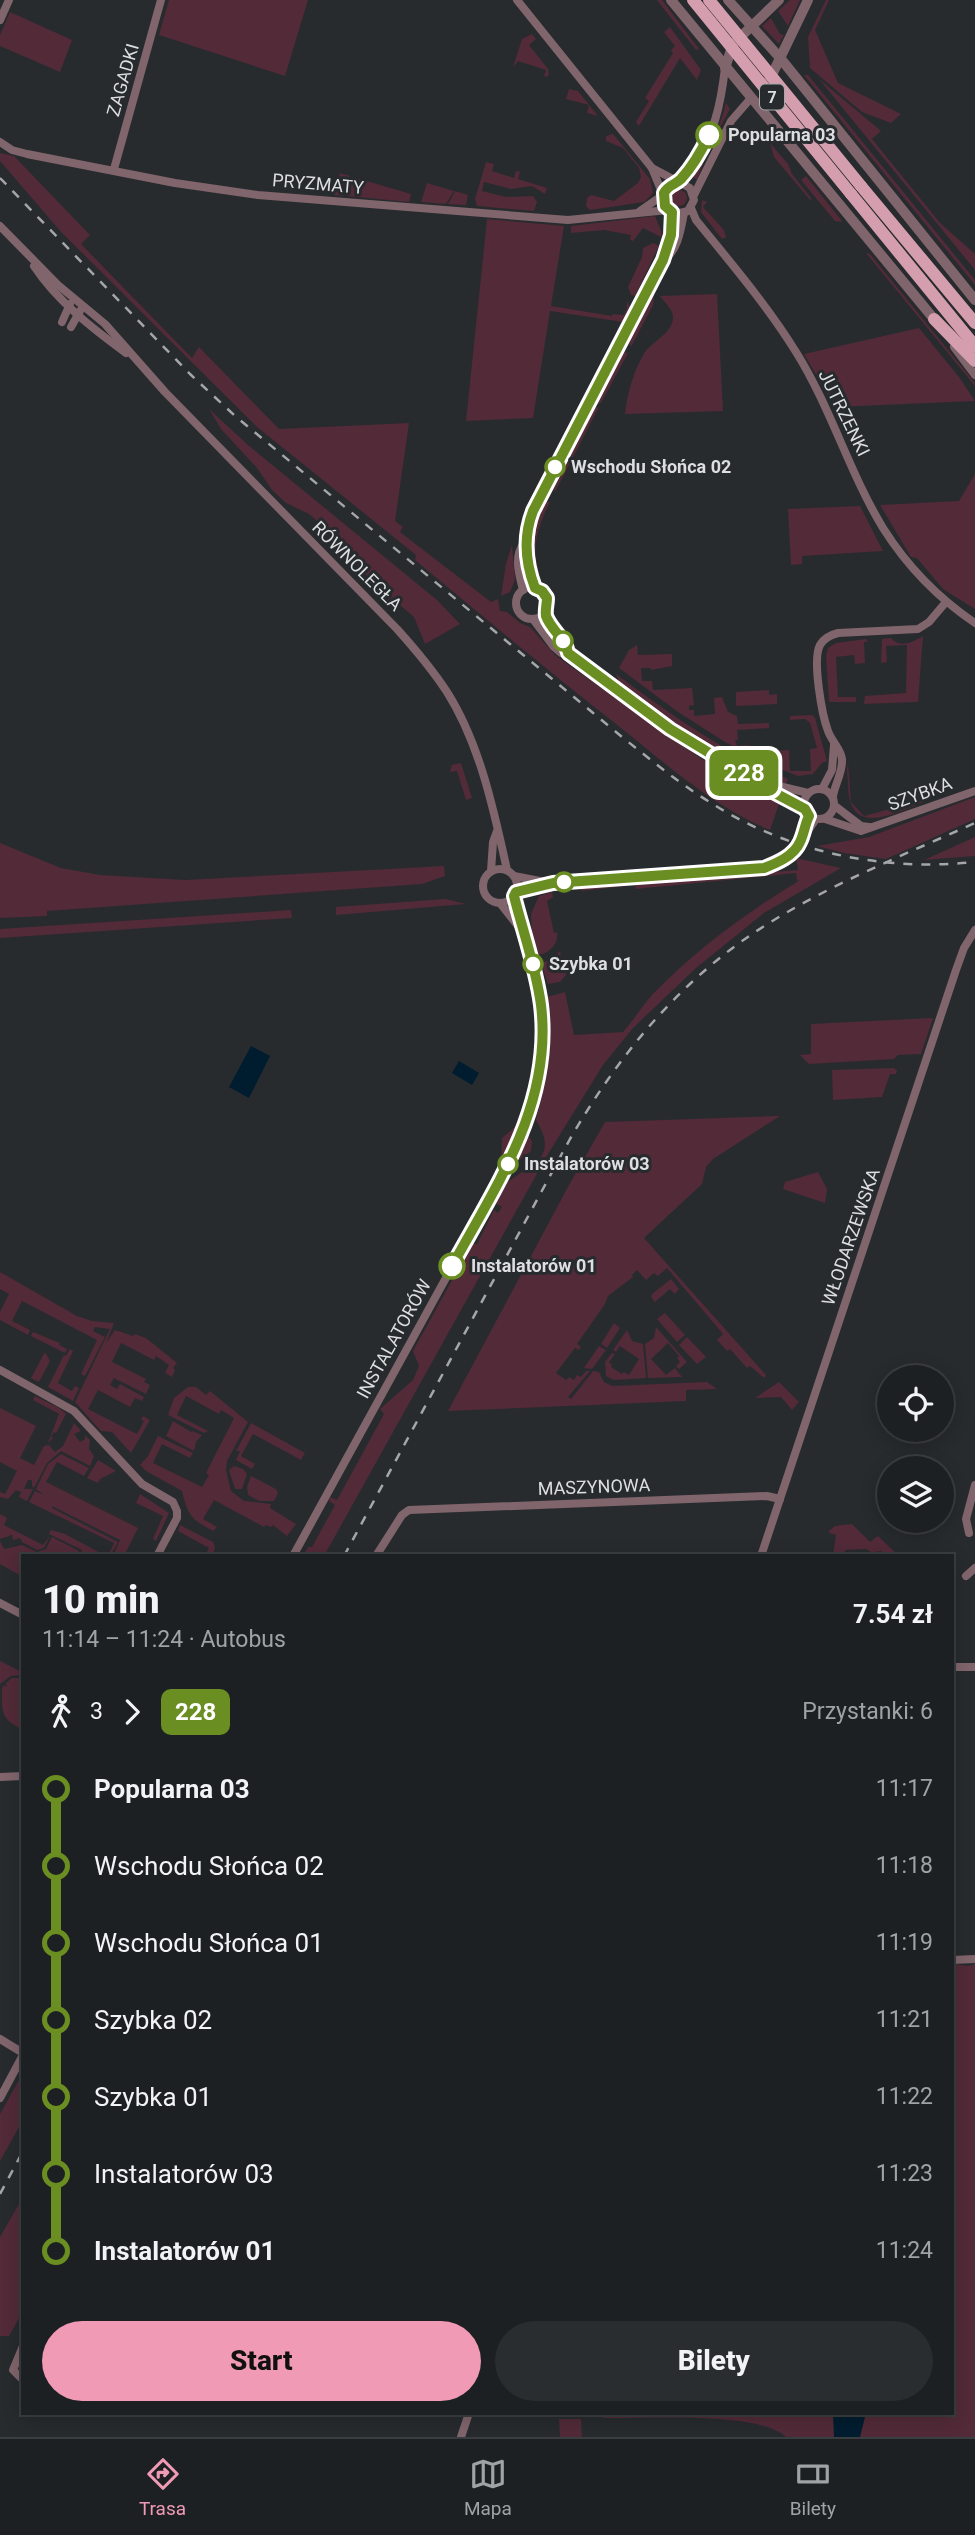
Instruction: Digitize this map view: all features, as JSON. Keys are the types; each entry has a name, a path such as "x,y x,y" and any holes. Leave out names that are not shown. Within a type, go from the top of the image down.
{"main road":[{"name":"7","path":"693,0 856,190 975,323"},
{"name":"7","path":"709,0 975,346"},
{"path":"934,319 975,361"}],"street":[{"path":"0,20 9,0"},
{"name":"ZAGADKI","path":"114,169 161,0"},
{"path":"671,0 934,319 975,375"},
{"path":"729,0 975,300"},
{"path":"663,195 698,158 709,135 719,113 725,68 733,44 779,0"},
{"path":"663,260 670,256 675,246 694,195 731,121 769,81 808,0"},
{"path":"520,1 652,168 663,195 663,202 670,211 671,235 663,260 533,511 525,542 520,548 518,565 523,590"},
{"name":"PRYZMATY","path":"0,142 12,150 27,154 175,183 258,195 540,219 579,219 640,211 670,211"},
{"path":"652,168 677,183 686,185 694,195"},
{"name":"PRYZMATY","path":"640,211 663,195"},
{"path":"670,211 688,210"},
{"name":"JUTRZENKI","path":"688,210 774,319 796,352 892,542 918,575 946,602 975,624"},
{"name":"RÓWNOLEGŁA","path":"0,226 71,303 104,324 135,360 397,629 427,664 447,692 468,736 510,873"},
{"path":"62,322 71,303"},
{"path":"71,327 80,310"},
{"path":"525,542 535,588"},
{"path":"568,653 566,645 552,628 545,612 547,598 542,591 535,588 523,590 516,600 517,608 524,617 533,619 561,653 568,653 678,734 762,782 808,793 822,789 832,770 834,746 820,703 817,652 823,641 838,634 918,629 929,622 946,602"},
{"path":"533,619 545,612"},
{"path":"814,816 831,814 842,763 838,748 834,746"},
{"name":"SZYBKA","path":"762,782 771,791 814,816 841,823 855,831 876,827 975,791"},
{"path":"822,789 834,801"},
{"path":"808,793 804,801 814,816"},
{"name":"SZYBKA","path":"834,801 861,826 876,827"},
{"path":"802,838 814,816"},
{"name":"RÓWNOLEGŁA","path":"491,871 493,842 498,831"},
{"path":"553,883 491,871 484,879 484,891 493,902 500,903 515,894 553,883 764,868 779,862 790,853"},
{"path":"510,873 517,884 515,894 525,935"},
{"path":"500,903 525,935"},
{"name":"WŁODARZEWSKA","path":"762,1554 956,970 964,948 975,930"},
{"name":"INSTALATORÓW","path":"294,1554 502,1176 527,1123 535,1098 543,1028 539,992 525,935"},
{"path":"0,1370 74,1412 142,1484 173,1502 177,1518 158,1554"},
{"path":"969,1533 966,1519 975,1485"},
{"name":"MASZYNOWA","path":"377,1554 402,1514 410,1510 767,1496 780,1499"},
{"path":"966,1576 975,1568"},
{"path":"0,1604 21,1614"},
{"path":"954,1667 975,1667"},
{"path":"0,1777 21,1776"},
{"path":"954,1960 975,1959"},
{"path":"0,2039 21,2053"},
{"path":"0,2098 21,2058"},
{"path":"21,2351 13,2370 21,2378"},
{"path":"461,2437 468,2415"}],"shaded area":[{"path":"169,0 308,0 285,76 159,35"},
{"path":"657,0 662,0 699,49 696,50"},
{"path":"790,0 800,0 788,26 778,11"},
{"path":"826,0 829,0 815,30 838,83 901,114 891,123 862,112 810,68 808,37"},
{"path":"10,12 72,40 60,72 0,46 0,35"},
{"path":"771,18 780,34 784,35 779,44 762,26"},
{"path":"670,27 701,70 697,80 680,58 639,126 636,122 649,101 645,98 673,53 671,50 675,46 664,32"},
{"path":"532,34 536,39 529,45 548,69 547,77 544,76 546,70 518,61 513,67 522,39"},
{"path":"804,75 808,75 975,280 975,285"},
{"path":"819,79 881,131 872,139 940,223 975,254 975,270"},
{"path":"569,89 578,91 598,116 587,113 589,105 566,99"},
{"path":"726,103 730,109 707,152 697,180 689,174 712,140"},
{"path":"613,134 650,179 653,193 644,202 590,210 586,206 587,198 591,195 614,201 638,183 641,177 639,168 623,148 606,141 606,136"},
{"path":"770,143 788,164 811,201 774,157"},
{"path":"0,153 14,156 90,235 81,244 192,358 199,347 279,429 409,423 395,521 403,527 400,532 491,602 498,599 500,611 507,612 520,623 530,627 555,655 668,736 711,765 778,800 770,830 730,810 674,771 415,560 416,555 257,427 62,233 0,161"},
{"path":"486,162 494,164 492,171 514,178 516,171 520,172 518,179 547,188 545,194 532,186 511,189 484,182 482,191 506,197 533,196 537,202 534,211 477,206 475,199"},
{"path":"340,173 350,176 344,196 334,195"},
{"path":"806,176 841,222 835,221 801,180"},
{"path":"353,177 411,194 409,202 347,196"},
{"path":"427,183 454,191 446,204 421,202"},
{"path":"676,190 682,190 687,198 685,204 676,206 671,201 671,195"},
{"path":"455,191 468,195 466,205 448,204"},
{"path":"702,200 707,202 703,207 724,230 726,237 731,235 722,239 701,212"},
{"path":"655,216 661,237 643,228 633,241 630,240 631,235 604,230 571,233 571,226"},
{"path":"487,219 564,226 551,306 612,316 624,315 627,301 630,307 623,322 550,311 533,418 466,421"},
{"path":"653,243 659,246 635,296 631,295 628,287 642,257 643,248"},
{"path":"866,253 870,254 975,386"},
{"path":"655,287 653,305 631,347 628,339"},
{"path":"717,294 723,411 625,414 627,398 641,359 672,324 672,313 660,296"},
{"path":"919,328 975,401 835,407 804,354"},
{"path":"623,352 628,353 601,403 593,405"},
{"path":"599,407 555,492 554,489 595,408"},
{"path":"209,409 248,445 437,600 460,624 425,644 414,617 401,606 393,606 326,529 309,514 286,503 272,490 257,468 221,429"},
{"path":"975,474 975,609 943,589 917,558 911,557 880,505 959,501"},
{"path":"550,502 538,534 538,568 533,569 531,543 535,521 541,505"},
{"path":"860,506 883,551 802,556 802,564 791,565 788,509"},
{"path":"512,545 515,580 510,592 501,596 506,564"},
{"path":"923,636 918,702 864,704 865,696 906,693 907,645 886,646 887,662 881,663 882,639 891,638 903,644"},
{"path":"866,639 868,642 864,642 865,663 855,664 854,655 836,657 838,697 856,697 856,702 829,702 826,656 828,648 836,643"},
{"path":"637,645 638,655 672,654 672,666 651,670 641,668 642,681 652,681 653,690 692,688 694,705 689,706 689,710 694,710 694,716 715,714 714,698 722,697 728,712 737,716 738,724 769,723 769,728 737,730 737,746 748,745 749,752 789,750 790,771 811,771 810,749 817,748 810,723 805,719 790,720 790,716 812,715 827,761 813,774 798,776 725,742 678,712 619,668 629,650"},
{"path":"616,674 699,732 788,779 786,784 741,764 699,740 620,685"},
{"path":"769,690 769,695 777,694 777,704 736,706 736,692"},
{"path":"461,763 472,798 466,800 457,771 450,772 452,765"},
{"path":"848,763 851,802 864,816 894,808 925,795 927,801 889,815 865,817 856,812 850,802"},
{"path":"975,797 975,819 886,859 817,846 869,837"},
{"path":"975,837 975,856 924,860"},
{"path":"0,843 61,868 100,875 185,880 444,866 445,876 422,884 47,911 47,916 0,918"},
{"path":"796,858 841,868 764,913 696,968 633,1028 603,1065 548,1154 325,1554 304,1554 308,1547 312,1547 335,1505 329,1501 330,1497 337,1500 384,1414 380,1409 413,1380 419,1366 413,1351 472,1244 477,1244 494,1210 498,1213 502,1207 493,1202 498,1192 543,1154 543,1134 536,1120 548,1059 547,997 565,992 574,1035 623,1032 652,995 686,962 760,905 800,880 797,881 796,873 636,889 635,885 581,891 581,886 798,870"},
{"path":"552,892 553,897 547,901 554,933 557,932 556,940 550,950 539,955 532,935 531,914 539,896"},
{"path":"445,899 466,904 336,915 336,907"},
{"path":"291,910 292,918 0,938 0,929"},
{"path":"560,951 561,958 564,958 566,975 560,982 548,984 541,963 552,959"},
{"path":"933,1018 921,1054 898,1055 894,1059 809,1064 800,1055 811,1054 811,1024"},
{"path":"894,1068 896,1074 890,1074 882,1097 833,1100 832,1070"},
{"path":"780,1116 713,1159 706,1167 702,1184 644,1238 766,1375 764,1378 750,1366 747,1368 730,1349 727,1351 717,1340 723,1334 667,1268 658,1276 654,1273 646,1280 637,1270 633,1277 608,1296 577,1344 581,1347 579,1350 575,1348 556,1373 566,1380 569,1377 574,1380 577,1375 581,1377 586,1371 590,1371 568,1397 571,1399 593,1371 599,1372 604,1382 612,1386 707,1382 717,1389 686,1390 686,1401 448,1411 605,1122"},
{"path":"515,1127 519,1129 501,1165 502,1138"},
{"path":"528,1135 532,1141 531,1151 514,1164"},
{"path":"818,1172 827,1189 825,1203 783,1189 785,1182"},
{"path":"0,1272 77,1316 92,1321 114,1323 106,1343 115,1330 133,1336 135,1334 146,1338 177,1363 172,1377 165,1373 169,1365 156,1356 154,1360 121,1343 112,1362 146,1379 144,1382 150,1385 146,1394 114,1378 110,1385 117,1389 120,1384 144,1397 142,1401 135,1398 130,1407 98,1390 88,1409 137,1434 144,1421 141,1420 143,1416 150,1420 131,1453 112,1432 101,1431 75,1402 110,1329 95,1327 93,1331 105,1337 85,1376 81,1374 97,1340 22,1301 12,1321 30,1330 28,1335 0,1320 0,1312 9,1294 0,1289"},
{"path":"671,1279 679,1289 675,1294 670,1289 655,1302 652,1294"},
{"path":"665,1313 685,1335 677,1342 657,1319"},
{"path":"614,1323 620,1328 607,1348 601,1344"},
{"path":"656,1327 687,1362 679,1369 676,1366 680,1362 677,1358 679,1356 668,1343 651,1359 666,1375 675,1368 682,1377 648,1378 645,1344 654,1338"},
{"path":"627,1330 632,1341 643,1344 646,1378 614,1380 606,1376 605,1362 612,1353 615,1354 609,1362 611,1367 622,1374 624,1372 629,1375 639,1359 620,1346 616,1352 613,1350"},
{"path":"33,1332 60,1343 59,1345 67,1349 65,1353 31,1336"},
{"path":"687,1337 706,1357 697,1364 679,1345"},
{"path":"599,1346 606,1350 592,1369 584,1368"},
{"path":"70,1349 73,1351 58,1383 72,1391 75,1386 79,1388 73,1401 48,1387 64,1355 66,1356"},
{"path":"45,1352 50,1361 39,1382 31,1378"},
{"path":"779,1382 799,1402 792,1410 781,1397 755,1398"},
{"path":"188,1387 196,1387 206,1395 210,1391 248,1422 227,1461 226,1470 231,1491 244,1501 271,1504 270,1508 296,1524 287,1536 273,1525 264,1527 214,1500 203,1519 217,1527 213,1531 192,1516 182,1491 140,1465 158,1436 193,1453 190,1458 162,1444 153,1463 202,1487 209,1475 206,1473 234,1418 221,1410 219,1414 186,1396 177,1415 208,1431 204,1433 168,1415 174,1398"},
{"path":"35,1396 66,1414 48,1443 59,1414 33,1400"},
{"path":"0,1408 36,1426 20,1458 34,1465 44,1446 49,1445 55,1452 63,1446 74,1423 81,1431 74,1434 80,1442 85,1439 85,1435 90,1440 89,1449 94,1456 90,1466 61,1451 47,1463 34,1488 32,1480 28,1480 24,1489 33,1489 27,1501 19,1497 21,1492 16,1490 8,1499 0,1497 0,1492 5,1494 17,1471 0,1462"},
{"path":"173,1421 202,1435 196,1442 194,1451 166,1436"},
{"path":"251,1423 305,1453 301,1460 253,1434 241,1456 255,1464 252,1469 236,1460 240,1451 236,1451"},
{"path":"61,1454 89,1468 84,1476 57,1462 46,1482 138,1528 125,1554 114,1554 120,1540 52,1506 118,1542 109,1554 114,1543 29,1502 35,1491 44,1495 36,1489 48,1464"},
{"path":"98,1460 116,1471 100,1479 98,1483 87,1478"},
{"path":"234,1466 243,1469 247,1474 242,1489 235,1489 229,1470"},
{"path":"251,1476 276,1489 278,1493 274,1501 259,1501 248,1495 247,1487"},
{"path":"140,1494 169,1513 156,1541 153,1539 163,1516 136,1503"},
{"path":"0,1514 7,1518 4,1525 43,1545 50,1536 44,1548 37,1550 22,1542 20,1538 13,1540 12,1535 0,1539"},
{"path":"852,1524 870,1542 878,1536 897,1554 883,1554 882,1551 874,1554 866,1549 845,1550 845,1554 833,1554 836,1535 829,1531 835,1526"},
{"path":"180,1525 213,1542 215,1548 213,1554 206,1554 209,1548 178,1531"},
{"path":"51,1530 65,1534 102,1554 80,1554 82,1550 49,1534"},
{"path":"52,1537 79,1551 78,1554 21,1554 21,1576 0,1564 0,1541 4,1549 22,1545 37,1552 46,1549"},
{"path":"0,1661 21,1672 21,1675 11,1676 0,1684"},
{"path":"12,1678 21,1678 21,1729 10,1722 4,1714 2,1688 4,1685 7,1687 6,1683"},
{"path":"954,1964 975,1964 975,2437 786,2437 752,2423 727,2420 603,2418 603,2415 954,2415"},
{"path":"21,2077 21,2124 0,2161 0,2114"},
{"path":"21,2200 21,2315 9,2336 0,2336 0,2237"},
{"path":"559,2419 581,2419 582,2437 560,2437"}],"water":[{"path":"251,1046 270,1056 249,1098 229,1087"},
{"path":"459,1061 479,1073 472,1085 452,1073"},
{"path":"833,2415 866,2415 860,2437 834,2437"}],"tunnel":[{"path":"790,853 803,838"}],"railway":[{"path":"0,178 190,374 234,415 622,737 685,786 738,819 803,845 836,854 905,864 975,862"},
{"path":"345,1554 570,1139 611,1075 658,1016 712,964 774,920 848,880 975,823"},
{"path":"0,2194 21,2155"}],"bus line":[{"name":"228","path":"452,1266 502,1176 527,1123 541,1070 541,1004 514,896 516,892 553,883 764,868 785,858 800,843 803,827 809,816 798,804 771,791 762,782 670,729 568,653 566,645 555,633 545,612 547,598 542,591 535,588 528,563 525,542 533,511 663,260 673,227 672,212 663,202 664,193 669,186 677,183 698,158 709,135"}],"place":[{"name":"Popularna 03","path":"709,135"},
{"name":"Wschodu Słońca 02","path":"555,467"},
{"name":"Szybka 01","path":"533,964"},
{"name":"Instalatorów 03","path":"508,1164"},
{"name":"Instalatorów 01","path":"452,1266"}]}
